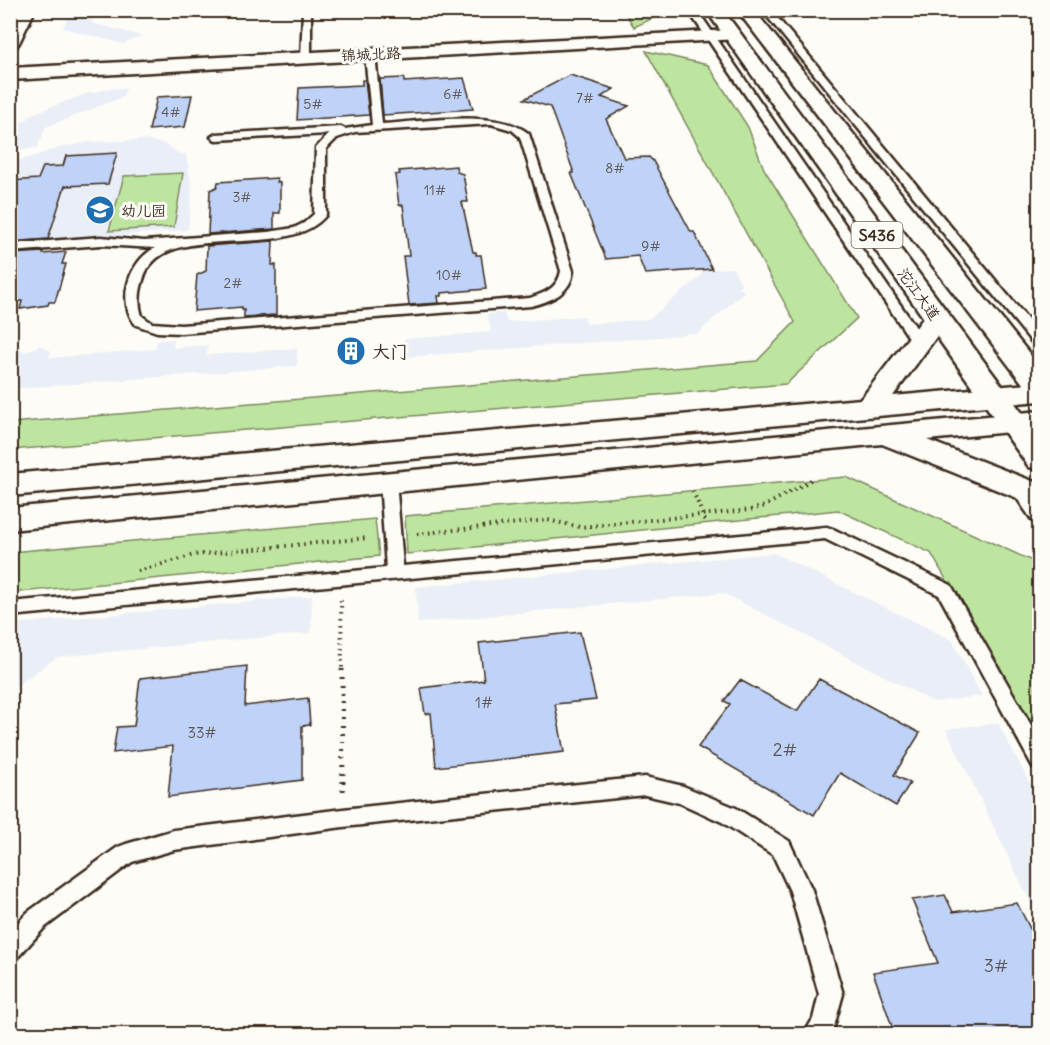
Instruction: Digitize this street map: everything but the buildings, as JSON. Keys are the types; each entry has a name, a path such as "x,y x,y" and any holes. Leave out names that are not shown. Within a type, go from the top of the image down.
{"main road":[{"path":"10,43 27,10"},
{"name":"沱江大道","path":"714,10 721,36 937,318 993,396 1026,422 1040,460"},
{"name":"S436","path":"745,10 1040,387"},
{"name":"锦城北路","path":"10,74 721,36"},
{"path":"870,407 937,318"},
{"path":"10,485 1040,392"},
{"path":"10,519 388,481 1026,422"},
{"path":"883,435 1029,492"}],"lane":[{"path":"306,58 307,10"},
{"path":"693,10 721,36 919,342"},
{"path":"766,10 1040,343"},
{"path":"370,54 377,128"},
{"path":"188,242 160,250 145,260 140,267 131,302 133,315 145,325 167,329 531,302 549,296 564,285 567,271 527,140 521,131 509,125 491,122 216,137"},
{"path":"321,148 333,136 354,129"},
{"path":"10,248 101,241 123,244 188,242 285,234 315,222 322,208 321,148 318,143 308,137 284,133"},
{"path":"123,244 138,254 140,267"},
{"path":"388,481 395,573"},
{"path":"1029,492 1040,519"},
{"path":"10,609 827,533 945,590 1040,761"},
{"path":"10,949 36,921 126,854 174,840 343,818 645,786 682,795 729,815 781,848 801,890 831,994 824,1025 816,1035"}],"path":[{"path":"693,491 714,543"},
{"path":"340,578 343,818"}],"shaded area":[{"path":"71,11 96,11 92,23 142,36 123,44 63,28"},
{"path":"126,88 123,97 46,127 37,148 11,150 11,144 21,122 30,118 27,116 91,92"},
{"name":"幼儿园","path":"144,140 163,143 180,154 186,154 192,189 188,230 11,245 10,164 62,147 88,142"},
{"path":"733,268 742,285 739,288 745,291 696,335 688,332 685,335 406,357 404,339 491,332 487,314 504,313 507,322 584,316 587,324 649,319 702,275 700,270"},
{"path":"174,339 173,348 208,345 207,355 297,348 297,366 11,389 11,343 25,352 40,345 51,351 49,358 155,349 158,340"},
{"path":"774,553 952,640 982,696 934,702 723,593 418,623 416,587"},
{"path":"312,596 311,633 57,657 11,690 11,624"},
{"path":"998,723 1039,800 1039,920 946,729"}],"green space":[{"path":"624,11 668,11 634,27"},
{"path":"646,51 708,65 748,127 764,169 857,318 786,384 11,450 11,423 757,361 795,322"},
{"path":"183,173 174,227 109,231 124,176"},
{"path":"846,477 1039,564 1039,743 931,553 838,510 407,554 405,516"},
{"path":"375,519 379,556 11,593 11,552"}],"place":[{"name":"幼儿园","path":"100,210"},
{"name":"大门","path":"351,351"}]}
